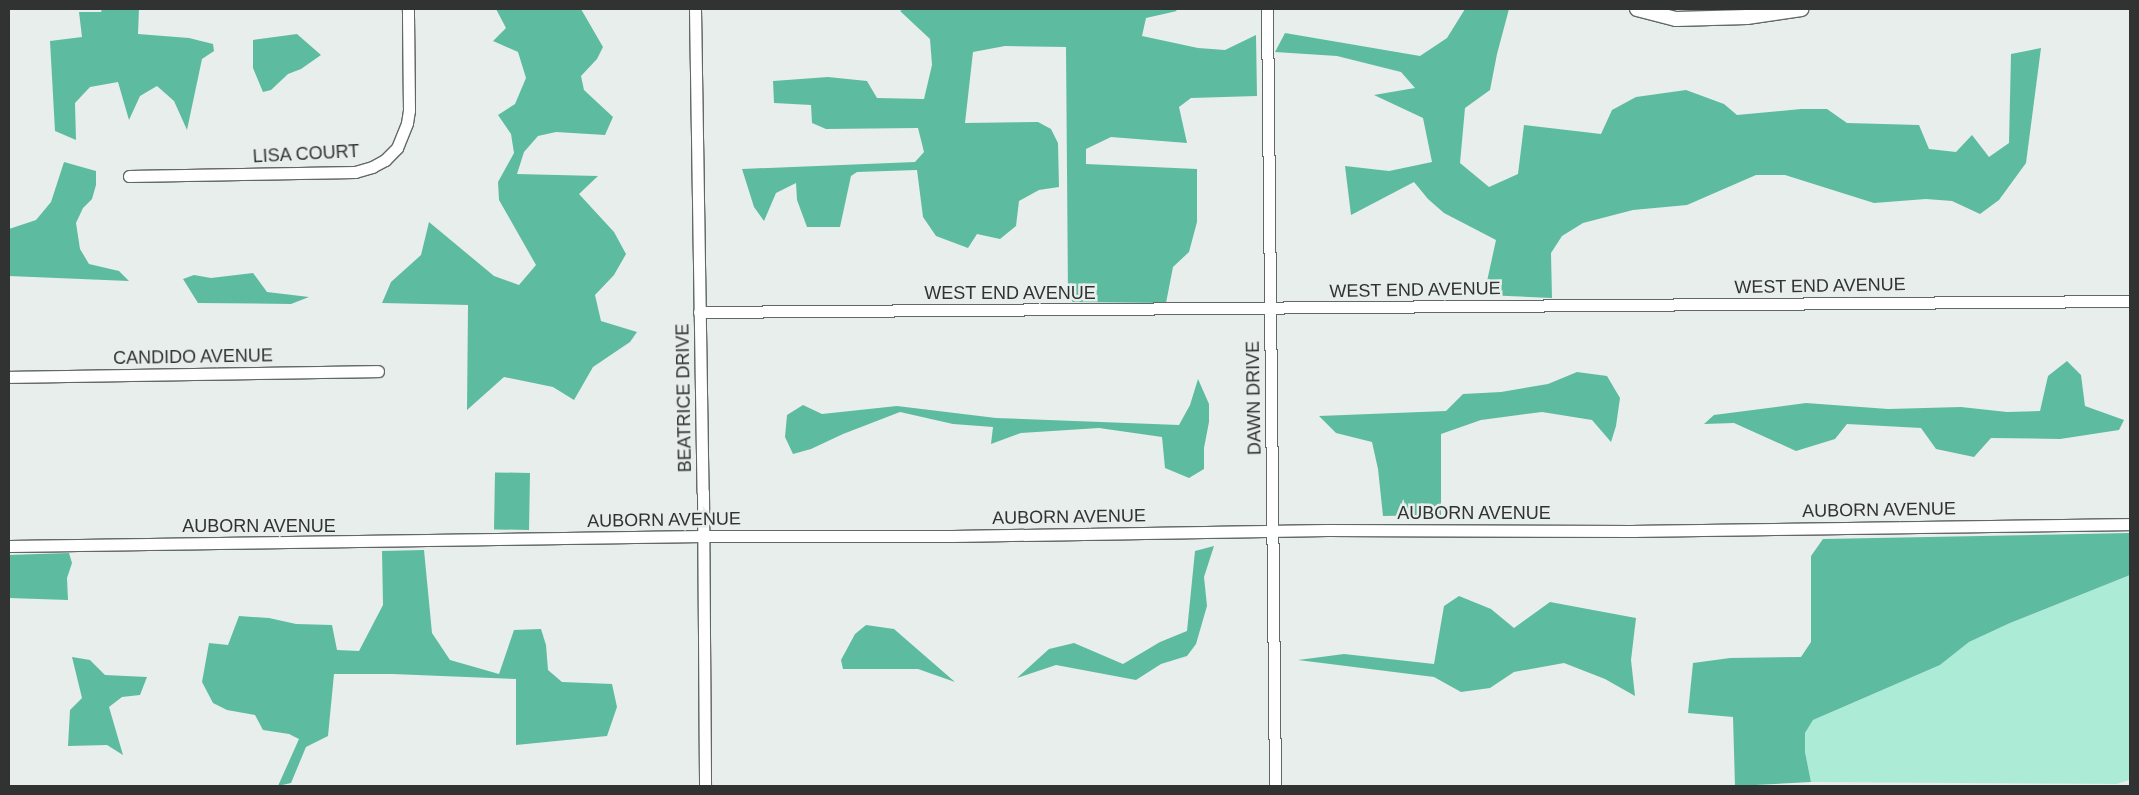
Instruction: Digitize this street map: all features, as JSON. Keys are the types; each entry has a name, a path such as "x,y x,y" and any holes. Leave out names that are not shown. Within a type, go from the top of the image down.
{"street":[{"name":"LISA COURT","path":"129,176 355,172 372,167 385,160 397,148 407,123 409,110 408,9"},
{"name":"BEATRICE DRIVE","path":"695,9 705,786"},
{"name":"DAWN DRIVE","path":"1267,9 1276,786"},
{"path":"1637,9 1676,19 1747,17 1802,9"},
{"name":"WEST END AVENUE","path":"699,312 2130,301"},
{"name":"CANDIDO AVENUE","path":"9,377 378,371"},
{"name":"AUBORN AVENUE","path":"9,546 703,536 952,536 1273,531 1635,531 2130,524"}],"green space":[{"path":"102,9 139,9 138,34 189,38 213,44 214,51 202,59 187,130 174,101 157,86 140,96 129,120 118,82 90,87 75,103 76,140 55,131 50,41 82,37 79,12 101,12"},
{"path":"496,9 581,9 603,47 597,59 581,76 584,90 613,117 605,135 556,132 538,136 524,152 517,174 598,176 579,194 614,232 626,254 614,275 595,295 601,321 637,332 630,342 593,367 574,400 553,387 504,377 467,410 468,305 382,303 391,282 421,255 429,222 494,276 519,285 536,265 499,200 498,182 514,153 511,134 498,115 515,104 526,78 518,52 493,41 506,28"},
{"path":"904,9 1174,9 1177,11 1146,18 1142,36 1198,48 1225,50 1256,35 1257,96 1191,98 1179,107 1187,143 1111,137 1086,149 1086,164 1197,169 1197,222 1189,252 1173,267 1166,303 1073,302 1068,297 1066,47 1005,46 973,52 965,123 1038,122 1051,129 1058,143 1059,187 1039,190 1019,201 1016,226 1000,239 977,234 968,248 936,236 923,217 917,170 857,172 851,176 840,227 807,227 797,200 796,183 776,193 764,221 754,207 742,169 915,162 924,152 918,128 826,129 812,123 811,105 774,103 773,81 828,77 867,81 877,98 924,99 932,65 930,39 900,11"},
{"path":"1465,9 1509,9 1490,90 1465,108 1460,163 1489,187 1518,174 1524,125 1601,134 1612,110 1636,97 1686,90 1724,104 1737,115 1801,109 1827,109 1847,123 1919,125 1929,149 1956,152 1972,135 1989,157 2009,143 2011,54 2041,48 2026,163 1999,200 1980,214 1952,201 1926,199 1874,203 1785,175 1756,175 1687,205 1633,210 1583,223 1562,236 1551,253 1552,298 1484,295 1496,240 1444,213 1428,199 1414,182 1351,215 1345,166 1389,171 1432,162 1423,118 1374,95 1415,88 1401,72 1337,56 1275,52 1285,33 1420,56 1447,38"},
{"path":"297,34 321,55 301,69 288,74 271,90 263,92 253,68 253,40"},
{"path":"64,162 96,171 96,185 92,199 83,208 76,223 80,249 89,264 119,271 129,281 9,276 9,229 36,220 51,202"},
{"path":"253,273 267,292 309,297 291,304 198,303 183,279 194,275 211,278"},
{"path":"2067,361 2081,375 2085,406 2124,420 2119,430 2060,439 1991,438 1974,457 1936,449 1921,428 1847,424 1835,439 1796,451 1734,423 1704,424 1714,415 1806,403 1888,409 1961,407 2007,412 2040,411 2048,376"},
{"path":"1577,372 1607,376 1620,398 1616,426 1611,442 1592,420 1542,412 1481,420 1441,434 1441,515 1383,516 1378,469 1372,442 1336,433 1319,416 1446,411 1463,394 1501,392 1548,384"},
{"path":"1198,379 1209,404 1209,422 1204,448 1204,469 1189,478 1165,468 1162,437 1099,428 1021,433 991,444 993,427 953,424 900,412 843,434 811,449 793,454 785,437 787,415 803,405 822,414 897,406 996,418 1179,425 1190,405"},
{"path":"495,472 530,473 529,530 494,529"},
{"path":"2130,533 2130,575 2010,623 1969,642 1940,665 1813,720 1805,733 1805,752 1811,782 1735,786 1733,717 1688,713 1693,663 1730,658 1801,657 1811,642 1811,556 1823,539"},
{"path":"1214,546 1204,577 1207,606 1196,644 1187,656 1161,664 1136,680 1056,665 1017,678 1049,649 1074,643 1123,664 1160,642 1187,631 1195,551"},
{"path":"424,550 432,633 450,660 499,674 514,630 541,629 546,645 548,670 562,682 612,684 617,707 607,736 516,745 516,679 392,674 334,674 328,736 306,747 291,783 278,786 299,739 289,734 263,730 255,715 227,710 213,703 202,682 209,643 228,645 239,616 269,618 296,624 332,625 337,650 359,651 383,605 382,551"},
{"path":"69,553 72,563 67,578 68,600 9,598 9,555"},
{"path":"2130,575 2129,780 2117,784 1811,782 1805,752 1805,733 1813,720 1940,665 1969,642 2010,623"},
{"path":"1459,596 1491,609 1514,628 1550,602 1636,618 1631,660 1635,696 1605,679 1564,663 1514,672 1490,688 1461,692 1434,677 1298,660 1344,654 1434,664 1444,606"},
{"path":"866,625 894,629 955,682 918,669 843,669 841,660 855,634"},
{"path":"72,657 90,660 105,675 147,677 140,695 122,697 109,707 123,755 107,745 68,746 70,710 82,698"}]}
